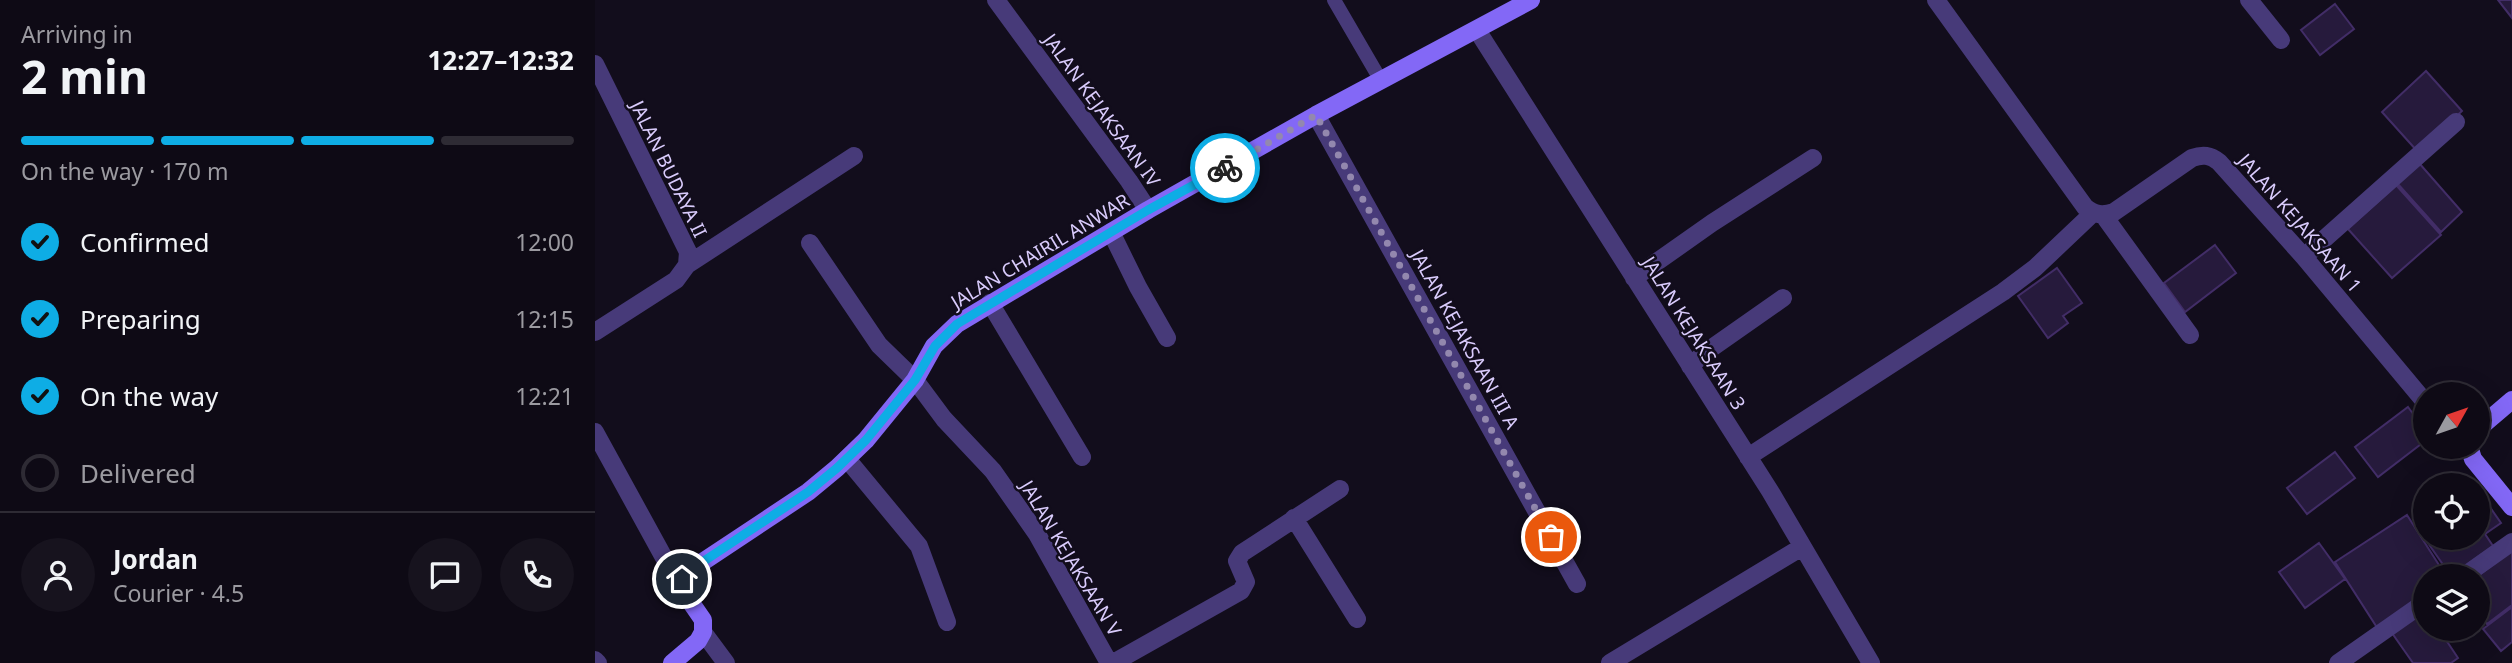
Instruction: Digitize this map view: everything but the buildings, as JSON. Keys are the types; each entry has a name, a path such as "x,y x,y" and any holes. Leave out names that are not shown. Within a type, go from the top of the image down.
{"street":[{"name":"JALAN KEJAKSAAN IV","path":"996,0 1148,210"},
{"name":"JALAN CHAIRIL ANWAR","path":"682,579 692,569 808,492 847,459 915,380 935,346 957,324 1148,210 1316,115 1531,0"},
{"path":"1936,0 2085,207 2099,215 2190,335"},
{"path":"2249,0 2281,40"},
{"name":"JALAN KEJAKSAAN 3","path":"1477,30 1748,457 1871,663"},
{"name":"JALAN BUDAYA II","path":"595,64 688,252 687,265 676,280 595,332"},
{"name":"JALAN KEJAKSAAN III A","path":"1316,115 1577,584"},
{"path":"2304,257 2456,122"},
{"path":"687,265 854,156"},
{"name":"JALAN KEJAKSAAN 1","path":"2099,215 2114,212 2192,158 2211,156 2220,162 2304,257 2413,388"},
{"path":"1634,278 1812,158"},
{"path":"1748,457 2003,292 2099,215"},
{"path":"1111,232 1137,287 1167,338"},
{"name":"JALAN KEJAKSAAN V","path":"810,243 879,345 915,380 944,419 993,471 1037,534 1111,663"},
{"path":"1690,366 1783,298"},
{"path":"990,303 1083,457"},
{"path":"2490,419 2512,400"},
{"path":"595,432 668,565 682,579 683,590 703,620 703,632 698,641 671,663"},
{"path":"847,459 919,546 947,622"},
{"path":"2473,459 2512,507"},
{"path":"1111,663 1241,591 1246,582 1239,568 1238,557 1340,489"},
{"path":"1294,518 1357,620"},
{"path":"2480,564 2512,541"},
{"path":"1609,663 1802,547"},
{"path":"2338,663 2413,610"},
{"path":"703,632 726,663"}],"lane":[{"path":"1334,0 1380,79"}],"way so far":[{"path":"1225,168 1316,115 1551,537"}],"route":[{"path":"682,579 692,569 808,492 837,468 866,440 915,380 935,346 957,324 1148,210 1225,168"}]}
